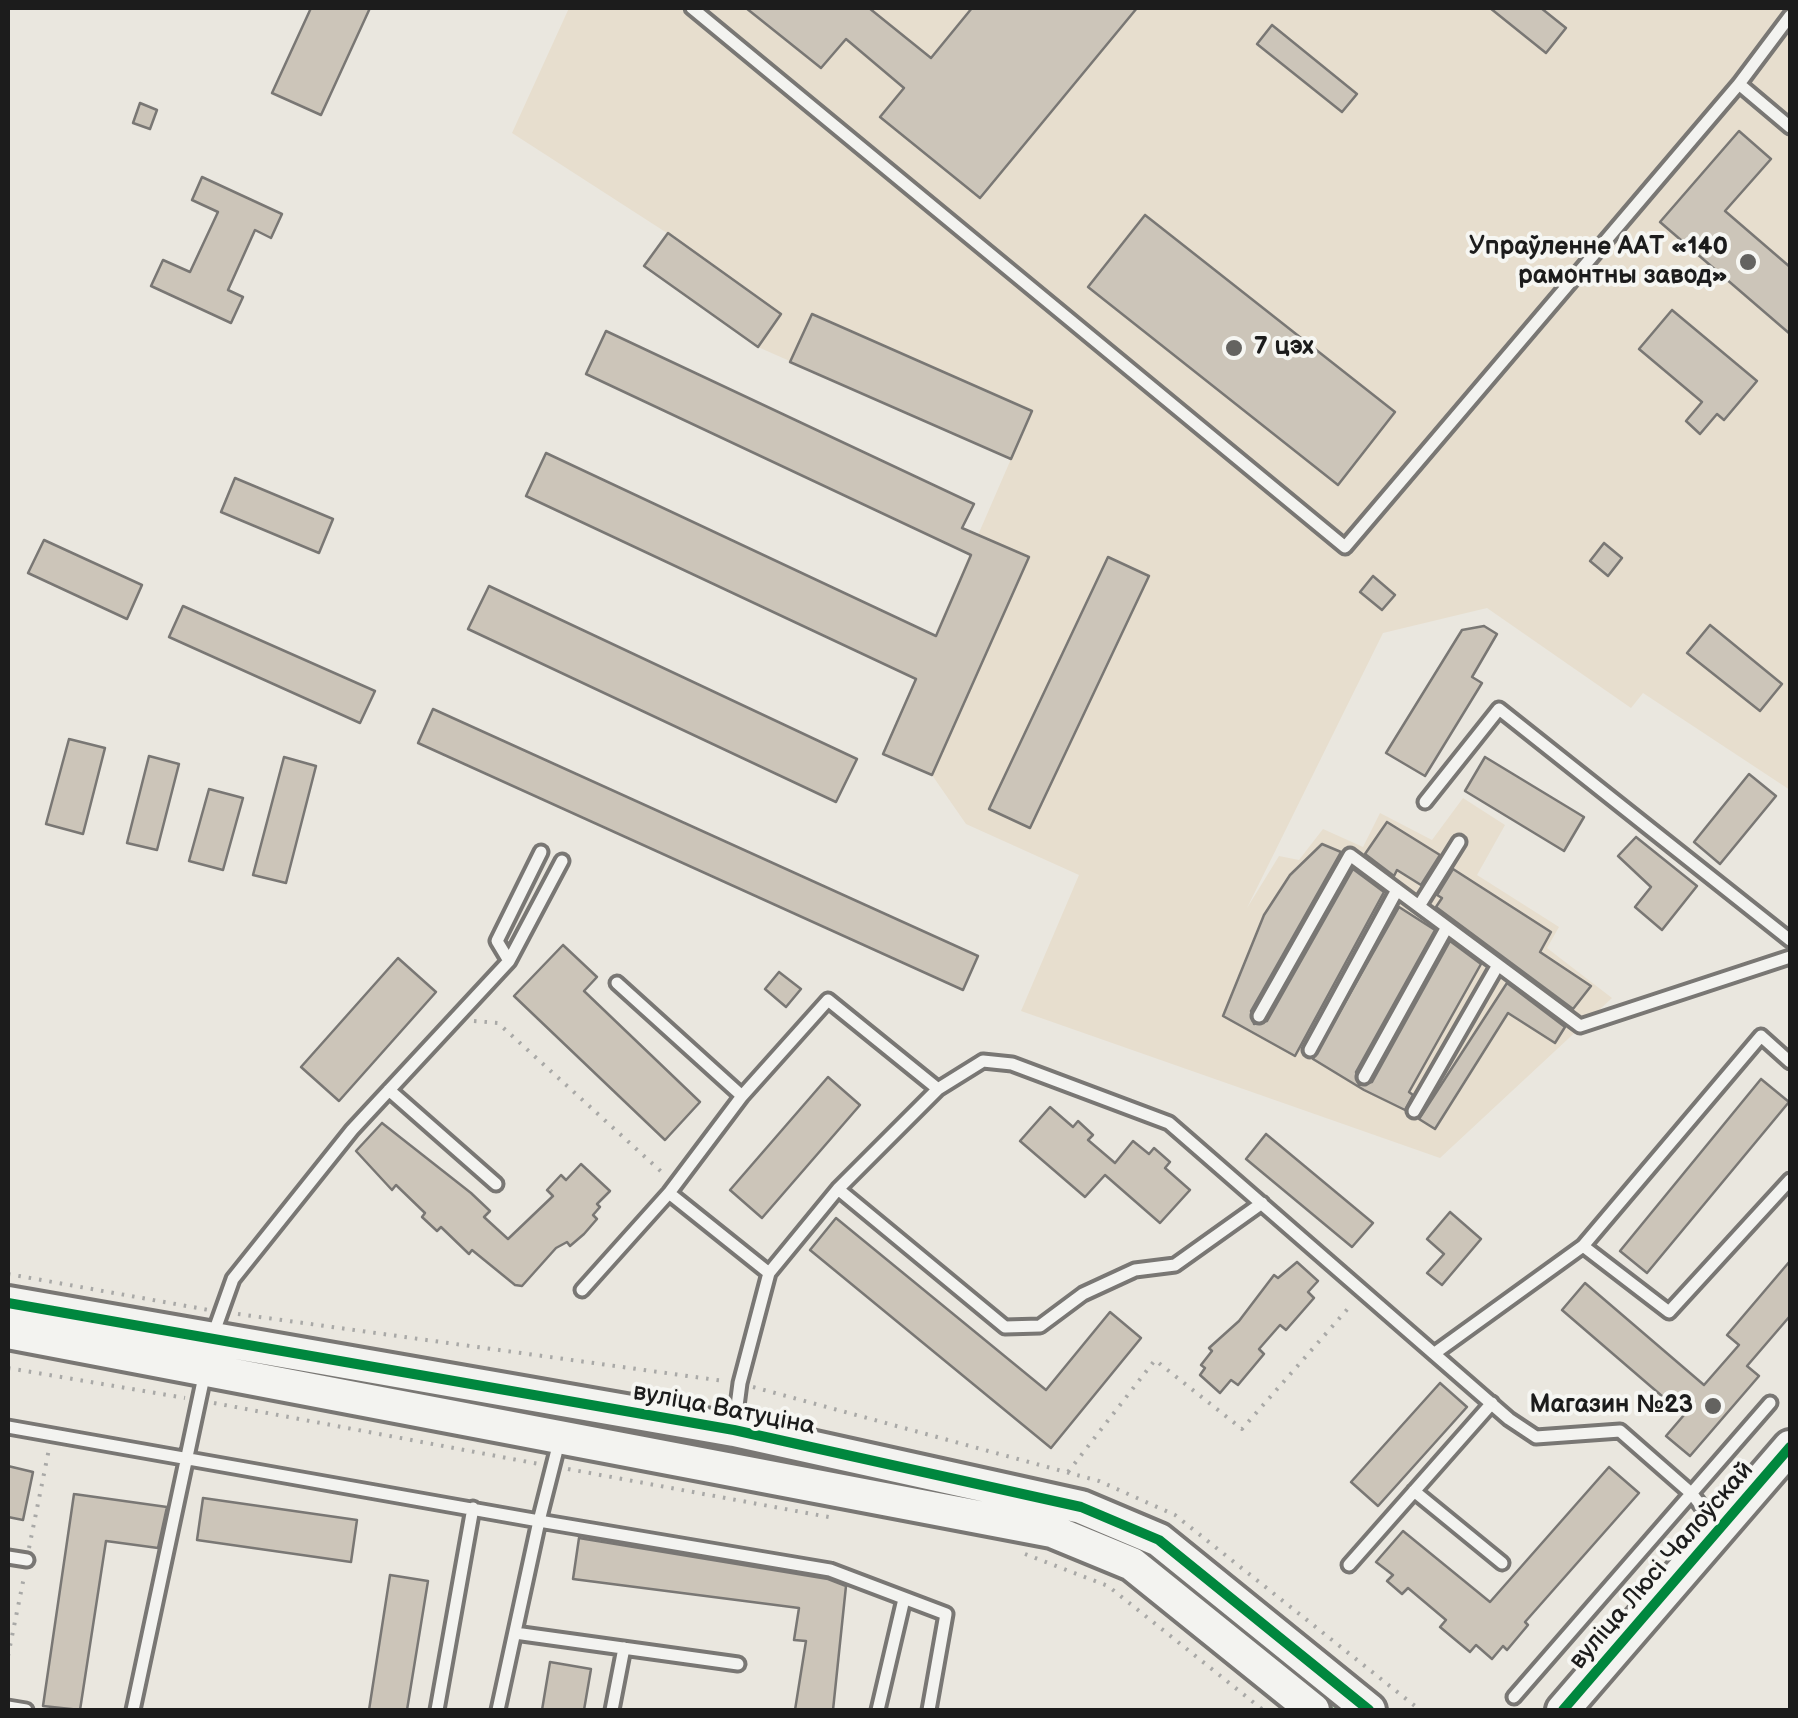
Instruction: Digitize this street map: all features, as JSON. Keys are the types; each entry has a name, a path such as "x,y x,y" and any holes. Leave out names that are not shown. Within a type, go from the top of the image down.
{"street":[{"name":"вуліца Ватуціна","path":"8,1302 205,1370 734,1430 1081,1507 1160,1540 1369,1710"},
{"name":"вуліца Ватуціна","path":"8,1332 205,1370 556,1452 1052,1531 1132,1564 1312,1710"},
{"name":"вуліца Люсі Чалоўскай","path":"1563,1710 1790,1447"}],"lane":[{"path":"692,8 1346,547 1738,84 1790,16"},
{"path":"1738,84 1790,127"},
{"path":"1426,802 1499,709 1790,940"},
{"path":"1419,906 1459,842"},
{"path":"509,961 497,941 541,852"},
{"path":"1259,1016 1350,855 1580,1026 1790,958"},
{"path":"133,1710 205,1370 233,1279 389,1090 509,961 562,861"},
{"path":"1310,1050 1397,890"},
{"path":"1364,1077 1447,927"},
{"path":"1414,1111 1498,966"},
{"path":"617,983 742,1096"},
{"path":"582,1290 673,1188 742,1096 828,1000 938,1089"},
{"path":"1435,1354 1583,1246 1761,1036 1790,1062"},
{"path":"734,1430 740,1383 769,1273 838,1189 938,1089 983,1061 1012,1064 1169,1123 1492,1403 1536,1436 1620,1431 1692,1494 1720,1531"},
{"path":"389,1090 496,1184"},
{"path":"1583,1246 1669,1312 1790,1180"},
{"path":"673,1188 769,1273"},
{"path":"838,1189 1005,1328 1040,1326 1083,1294 1135,1270 1176,1264 1262,1203"},
{"path":"1350,1565 1492,1403"},
{"path":"1514,1697 1770,1403"},
{"path":"8,1427 830,1570 946,1614 929,1710"},
{"path":"498,1710 556,1452"},
{"path":"1414,1492 1502,1562"},
{"path":"437,1710 472,1508"},
{"path":"8,1557 27,1560"},
{"path":"878,1710 904,1598"},
{"path":"516,1633 738,1664"},
{"path":"612,1710 624,1648"},
{"path":"8,1707 26,1710"}],"path":[{"path":"455,1020 498,1023 673,1188"},
{"path":"1068,1472 1156,1360 1242,1429 1364,1291"},
{"path":"8,1368 205,1370 847,1520"},
{"path":"1022,1552 1108,1586 1263,1710"}],"shaded area":[{"path":"569,8 1790,8 1790,790 1643,693 1631,708 1487,608 1383,633 1247,908 1279,856 1299,860 1323,829 1363,847 1380,813 1432,840 1463,798 1505,825 1477,875 1559,927 1547,948 1612,998 1440,1158 1021,1011 1079,875 966,824 932,775 883,754 1011,459 758,347 644,266 667,233 512,133"}],"green space":[{"path":"8,1322 515,1406 1007,1498 1141,1544 1348,1710 1331,1710 1132,1551"}],"building":[{"path":"311,8 370,8 321,115 272,93"},
{"path":"746,8 869,8 931,58 972,8 1137,8 980,198 880,117 904,88 846,39 821,68"},
{"path":"1490,8 1541,8 1566,28 1546,53"},
{"path":"1272,25 1357,94 1342,112 1257,44"},
{"path":"140,103 157,110 150,129 133,123"},
{"path":"1739,131 1771,159 1725,211 1790,267 1790,334 1660,222"},
{"path":"202,177 282,214 271,238 255,230 228,290 243,297 231,323 151,286 163,260 190,272 218,212 192,200"},
{"path":"1145,215 1395,412 1338,485 1088,287"},
{"path":"668,233 781,314 758,347 644,266"},
{"path":"1672,310 1757,381 1724,420 1717,414 1700,434 1686,421 1702,402 1639,349"},
{"path":"812,314 1032,411 1011,459 790,362"},
{"path":"606,331 974,504 962,528 1029,557 932,775 883,754 916,679 526,496 546,453 936,636 971,555 586,374"},
{"path":"235,478 333,519 319,553 221,512"},
{"path":"44,540 142,585 127,619 28,573"},
{"path":"1604,543 1622,558 1608,576 1590,561"},
{"path":"1108,557 1149,576 1030,828 989,809"},
{"path":"1373,576 1395,595 1382,610 1360,592"},
{"path":"489,586 857,759 836,802 468,629"},
{"path":"183,606 375,691 360,723 169,637"},
{"path":"1710,625 1782,684 1760,711 1687,653"},
{"path":"1484,626 1497,634 1472,677 1482,683 1425,776 1386,753 1462,630"},
{"path":"433,709 978,956 963,990 418,743"},
{"path":"69,739 105,748 83,834 46,824"},
{"path":"149,756 179,764 157,850 127,843"},
{"path":"284,757 316,766 286,883 253,875"},
{"path":"1485,757 1584,817 1564,851 1465,791"},
{"path":"1749,774 1776,796 1720,864 1694,842"},
{"path":"209,789 243,798 223,870 189,861"},
{"path":"1387,822 1440,855 1421,885 1397,870 1394,876 1365,854"},
{"path":"1636,837 1697,886 1662,930 1635,907 1651,887 1618,856"},
{"path":"1322,844 1341,852 1251,1011 1254,1024 1267,1021 1353,869 1384,892 1295,1056 1223,1016 1264,915 1290,875"},
{"path":"1453,869 1551,932 1540,952 1591,986 1573,1009 1436,907 1442,898 1437,895"},
{"path":"1399,907 1435,930 1356,1072 1359,1085 1372,1082 1450,941 1481,964 1409,1092 1413,1095 1405,1110 1364,1090 1313,1059"},
{"path":"563,945 597,977 584,991 700,1102 665,1140 514,996"},
{"path":"398,958 436,992 339,1101 301,1067"},
{"path":"779,972 801,989 786,1007 765,989"},
{"path":"1507,983 1565,1027 1555,1043 1508,1013 1435,1129 1419,1119"},
{"path":"828,1077 860,1105 762,1218 730,1190"},
{"path":"1761,1079 1789,1102 1647,1273 1620,1251"},
{"path":"1050,1107 1073,1127 1078,1121 1093,1135 1088,1140 1115,1163 1133,1141 1149,1154 1154,1148 1170,1162 1165,1168 1190,1190 1160,1223 1105,1175 1085,1197 1020,1141"},
{"path":"382,1123 471,1193 490,1211 484,1217 508,1239 553,1196 547,1190 561,1175 566,1180 581,1164 610,1191 597,1204 600,1207 593,1215 597,1219 584,1234 570,1246 567,1242 556,1248 522,1286 515,1285 472,1250 469,1254 441,1227 437,1231 422,1217 425,1213 396,1185 392,1190 356,1151"},
{"path":"1266,1134 1373,1223 1352,1247 1246,1159"},
{"path":"1450,1212 1481,1239 1442,1285 1427,1273 1444,1254 1427,1239"},
{"path":"836,1218 1046,1390 1110,1312 1141,1338 1051,1448 810,1250"},
{"path":"1790,1261 1790,1316 1747,1366 1759,1376 1690,1456 1666,1436 1684,1415 1562,1310 1585,1283 1704,1385 1739,1345 1727,1335"},
{"path":"1297,1262 1318,1281 1308,1292 1314,1298 1286,1330 1280,1325 1259,1349 1264,1354 1238,1385 1231,1380 1220,1393 1200,1375 1205,1368 1201,1365 1212,1351 1209,1348 1239,1321 1274,1275 1278,1278"},
{"path":"1440,1383 1467,1407 1378,1506 1351,1482"},
{"path":"8,1466 33,1472 23,1520 8,1517"},
{"path":"1609,1467 1639,1493 1525,1622 1528,1625 1507,1650 1503,1646 1492,1659 1476,1645 1470,1652 1440,1627 1446,1620 1408,1588 1402,1594 1387,1581 1393,1575 1376,1562 1403,1531 1490,1602"},
{"path":"74,1494 167,1507 158,1548 106,1541 80,1710 43,1706"},
{"path":"203,1498 357,1520 351,1562 197,1540"},
{"path":"579,1538 828,1579 846,1586 833,1710 795,1710 806,1641 794,1640 799,1608 573,1579"},
{"path":"390,1575 428,1581 407,1710 369,1710"},
{"path":"550,1662 591,1669 584,1710 542,1710"}],"cycle path":[{"path":"8,1303 734,1430 1081,1507 1159,1540 1369,1710"},
{"path":"1563,1710 1790,1447"}],"place":[{"name":"Упраўленне ААТ «140 рамонтны завод»","path":"1748,262"},
{"name":"7 цэх","path":"1234,348"},
{"name":"Магазин №23","path":"1713,1406"}]}
